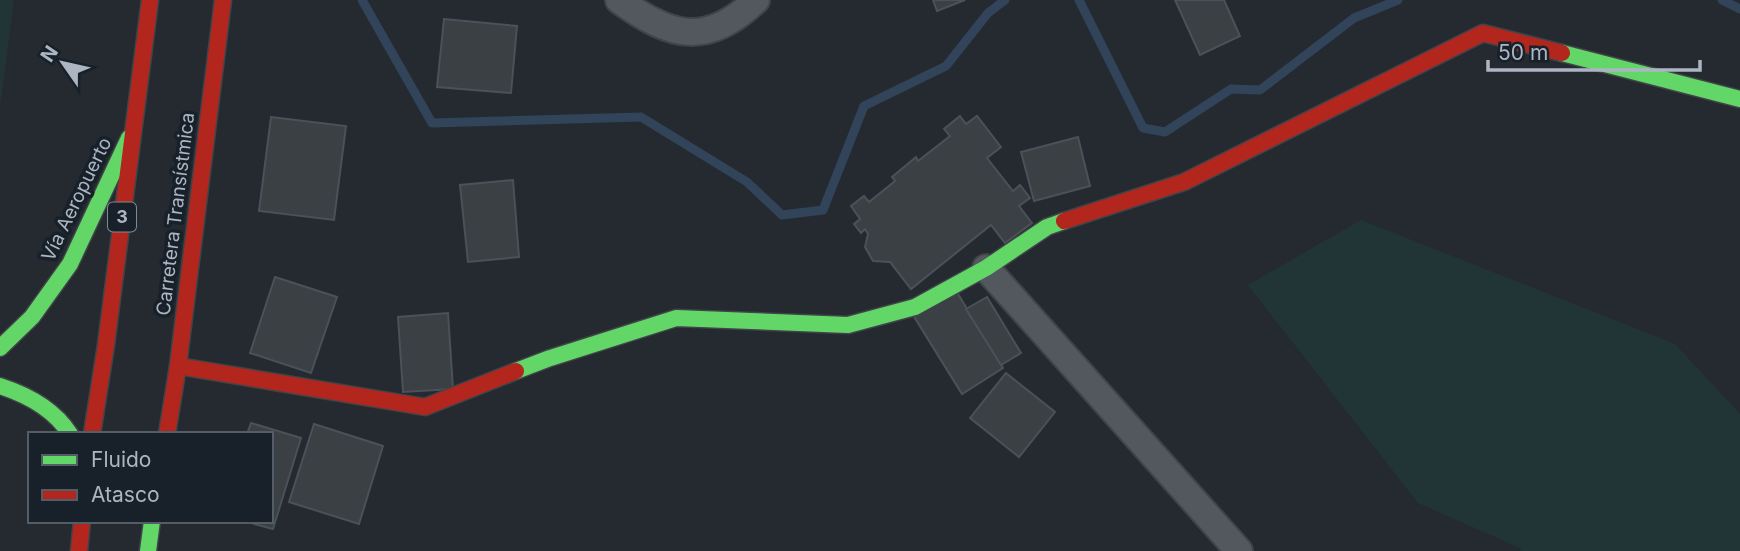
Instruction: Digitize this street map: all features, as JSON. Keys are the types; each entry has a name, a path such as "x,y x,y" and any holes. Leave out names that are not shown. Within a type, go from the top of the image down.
{"street":[{"name":"3","path":"92,432 150,0"},
{"name":"Carretera Transístmica","path":"167,432 178,366 223,0"},
{"path":"619,0 670,30 698,32 718,28 735,20 756,0"},
{"path":"178,366 425,407 550,358 676,318 848,325 915,307 986,268 1047,227 1184,182 1483,33 1740,99"},
{"name":"Vía Aeropuerto","path":"0,348 32,317 70,264 133,131"},
{"path":"986,268 1239,551"},
{"path":"0,386 19,391 39,403 67,427 69,432"},
{"path":"79,551 82,523"},
{"path":"148,551 152,523"}],"shaded area":[{"path":"0,0 14,0 0,106"},
{"path":"1361,220 1675,344 1740,414 1740,551 1521,551 1520,548 1418,503 1248,285"}],"building":[{"path":"933,0 965,0 937,11"},
{"path":"1175,0 1224,0 1240,36 1200,55"},
{"path":"444,19 517,26 511,93 437,87"},
{"path":"960,116 966,124 977,116 1001,147 987,158 1013,191 1020,185 1030,198 1019,206 1032,223 1005,243 991,225 911,289 890,262 873,261 865,247 868,234 865,229 861,233 854,224 860,219 851,206 864,196 869,202 895,181 892,177 916,157 918,161 950,136 944,129"},
{"path":"271,117 346,126 334,220 259,211"},
{"path":"1078,137 1090,186 1034,201 1021,152"},
{"path":"513,180 519,257 468,262 460,185"},
{"path":"275,277 337,297 311,373 250,353"},
{"path":"955,289 1003,368 962,394 913,315"},
{"path":"987,297 1021,353 1001,365 966,309"},
{"path":"448,313 453,389 403,392 398,317"},
{"path":"1006,373 1055,412 1019,457 970,418"},
{"path":"251,423 301,438 273,529 254,524 273,523 273,432 248,432"},
{"path":"314,424 383,446 359,524 289,502"}],"waterway":[{"path":"362,0 432,123 641,117 747,182 782,215 823,210 864,106 946,66 988,13 1005,0"},
{"path":"1079,0 1143,128 1165,132 1231,89 1260,90 1354,18 1398,0"},
{"path":"1722,0 1740,9"}],"traffic: fast":[{"path":"1562,53 1740,99"},
{"path":"0,348 32,317 70,264 129,138"},
{"path":"516,371 676,318 848,325 915,307 986,268 1047,227 1064,221"},
{"path":"0,386 40,404 69,432"},
{"path":"148,551 152,523"}],"traffic: jam":[{"path":"92,432 150,0"},
{"path":"167,432 178,366 223,0"},
{"path":"1064,221 1184,182 1483,33 1562,53"},
{"path":"178,366 425,407 516,371"},
{"path":"79,551 82,523"}]}
